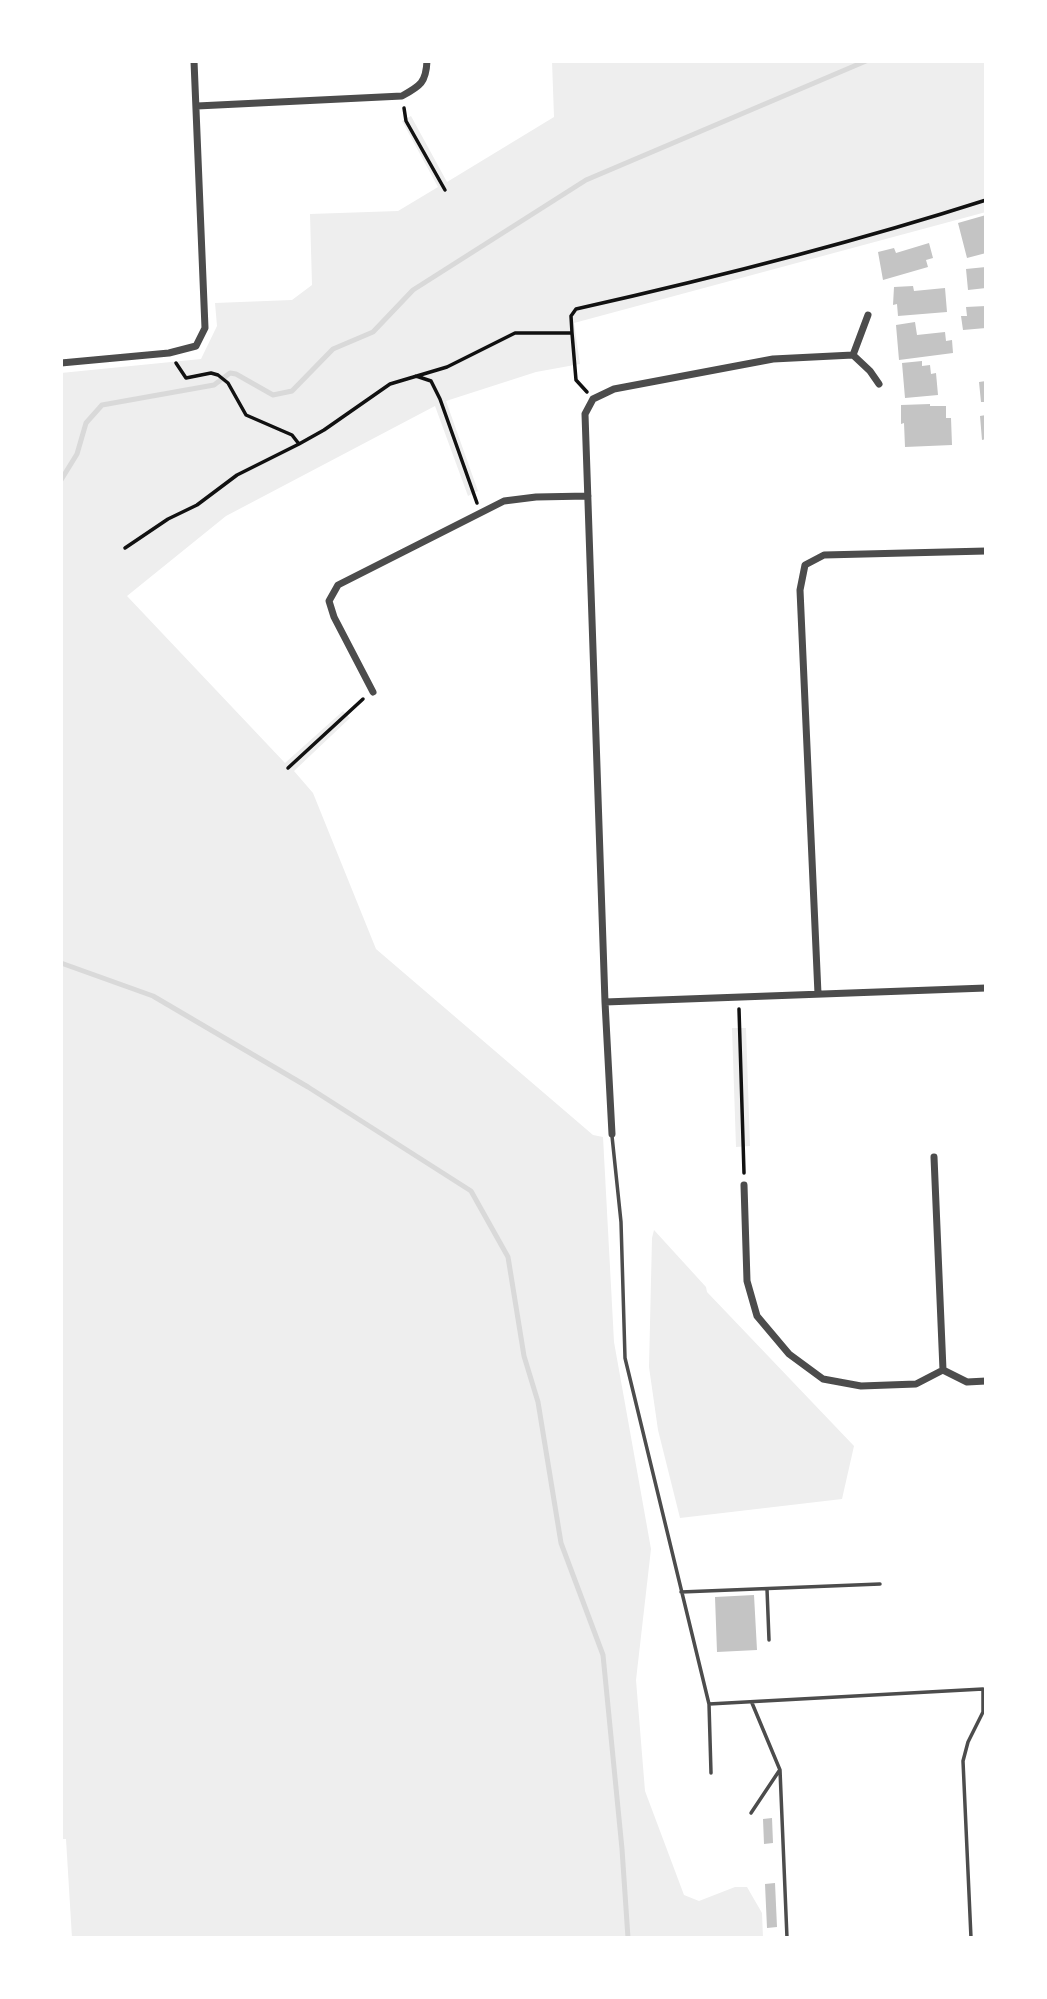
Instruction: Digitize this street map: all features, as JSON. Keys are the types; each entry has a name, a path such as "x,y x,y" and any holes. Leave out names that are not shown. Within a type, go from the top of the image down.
{"street":[{"path":"61,363 169,353 197,346 205,328 194,61"},
{"path":"197,106 402,96 418,87 426,76 427,61"},
{"path":"853,355 869,315"},
{"path":"612,1134 604,1002 589,496 584,414 593,399 614,389 773,359 853,355 879,384"},
{"path":"373,692 334,617 330,601 338,585 504,501 536,497 589,496"},
{"path":"818,994 800,590 805,565 824,555 986,551"},
{"path":"604,1002 986,988"},
{"path":"934,1157 943,1370"},
{"path":"744,1185 747,1281 757,1317 789,1354 822,1379 861,1386 916,1384 943,1370"},
{"path":"943,1370 967,1381 986,1381"}],"lane":[{"path":"612,1134 621,1222 625,1358 709,1704 711,1773"},
{"path":"681,1592 880,1584"},
{"path":"767,1589 769,1640"},
{"path":"709,1704 983,1689 983,1712 968,1742 964,1760 971,1938"},
{"path":"752,1703 780,1770 787,1938"},
{"path":"751,1812 780,1770"}],"path":[{"path":"402,96 406,121 445,190"},
{"path":"593,399 576,380 571,316 576,309 654,292 903,226 986,200"},
{"path":"125,548 168,519 197,505 237,475 299,444 390,384 447,367 515,333 572,332"},
{"path":"169,353 186,378 211,373 218,375 228,383 246,415 292,435 299,444"},
{"path":"415,375 431,381 440,399 480,512"},
{"path":"288,768 373,692"},
{"path":"741,997 738,1020 744,1185"}],"shaded area":[{"path":"552,61 986,61 986,212 574,323 580,364 536,372 446,401 478,491 468,496 435,406 226,516 127,596 285,763 343,711 350,718 294,771 313,793 376,949 593,1135 603,1137 614,1342 651,1549 636,1680 645,1791 684,1895 699,1901 735,1887 747,1887 762,1913 763,1938 72,1938 66,1839 61,1839 61,373 201,359 217,326 215,303 292,300 312,285 310,214 398,211 438,187 402,121 411,116 447,182 554,117"},
{"path":"732,1028 746,1028 750,1146 736,1147"},
{"path":"654,1230 706,1287 707,1292 854,1446 842,1499 680,1518 658,1430 649,1367"}],"building":[{"path":"986,215 986,253 967,258 958,223"},
{"path":"929,243 933,258 926,260 928,267 883,280 878,252 894,248 896,253"},
{"path":"986,267 986,288 968,290 966,269"},
{"path":"913,286 914,291 945,288 947,312 898,316 897,304 893,305 894,287"},
{"path":"986,306 986,328 963,330 961,316 967,316 966,307"},
{"path":"915,322 917,335 945,332 946,341 952,340 953,353 899,360 896,325"},
{"path":"922,361 922,366 930,365 931,374 936,373 938,395 905,398 902,363"},
{"path":"986,381 986,402 981,402 979,382"},
{"path":"901,405 946,406 946,418 951,418 952,445 905,447"},
{"path":"986,415 986,439 982,440 980,416"},
{"path":"754,1595 757,1650 717,1652 715,1597"},
{"path":"772,1818 773,1843 764,1844 763,1819"},
{"path":"775,1883 777,1927 767,1928 765,1884"}],"waterway":[{"path":"61,480 77,454 86,423 102,405 214,385 230,373 273,395 292,391 333,349 373,332 413,290 586,180 866,61"},
{"path":"61,963 153,996 308,1087 471,1191 508,1257 524,1356 538,1402 561,1543 603,1655 628,1938"}]}
